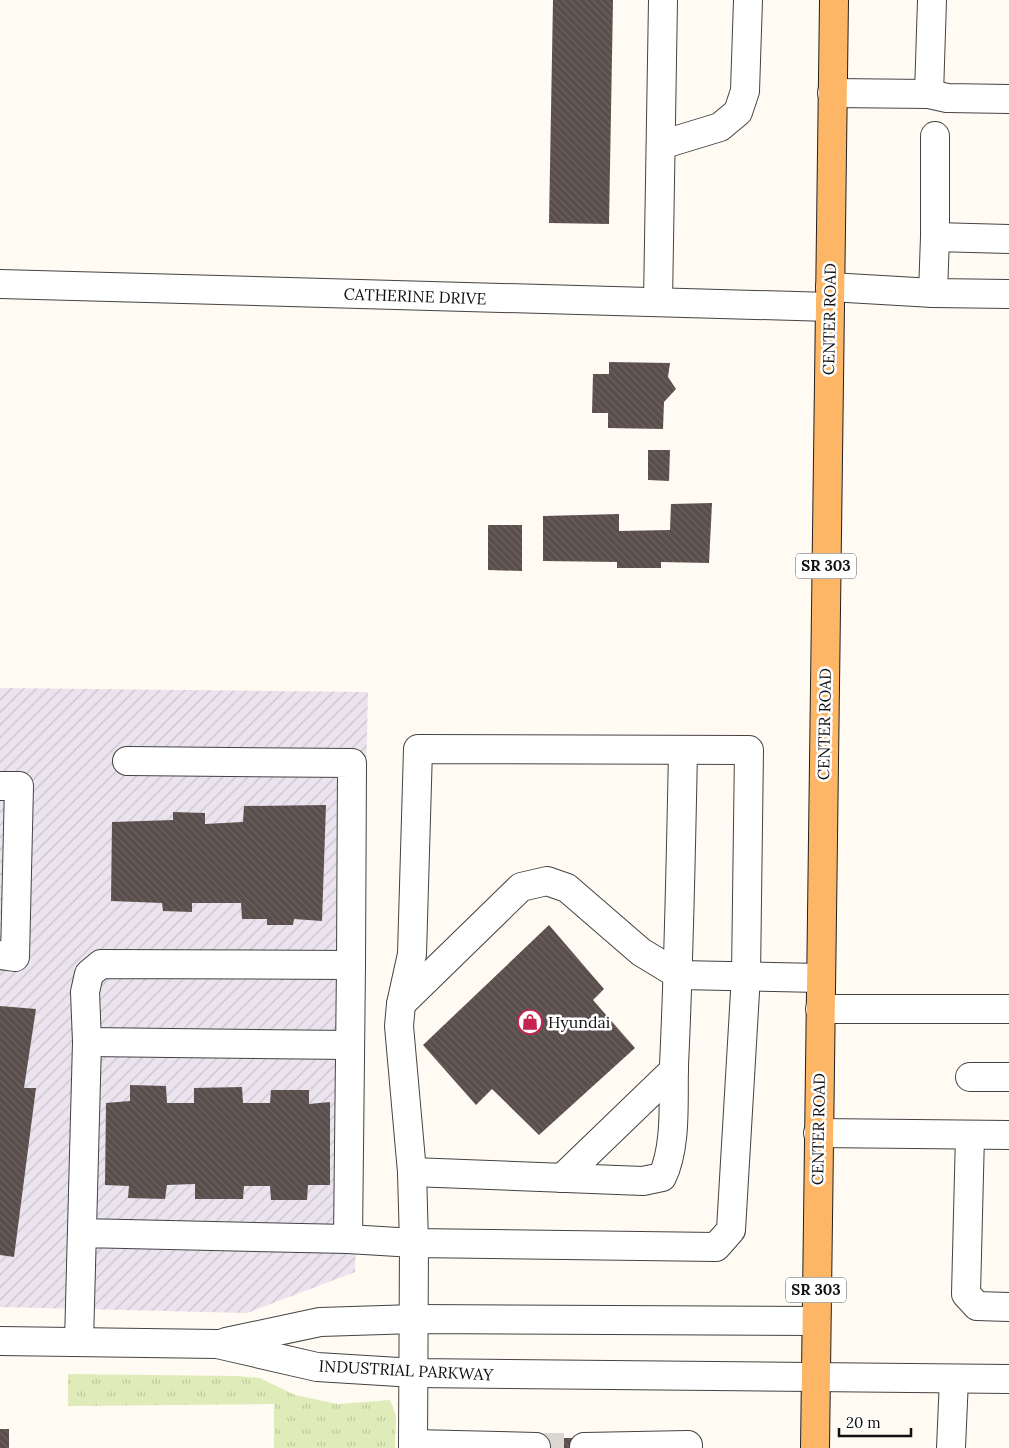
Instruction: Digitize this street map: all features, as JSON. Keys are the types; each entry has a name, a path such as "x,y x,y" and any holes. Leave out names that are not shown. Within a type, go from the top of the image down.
{"main road":[{"name":"CENTER ROAD","path":"815,1448 834,0"}],"street":[{"path":"658,302 663,0"},
{"path":"661,145 720,127 738,112 745,91 748,0"},
{"path":"929,94 932,0"},
{"path":"832,93 929,94 947,98 1009,99"},
{"path":"933,293 935,136"},
{"path":"935,237 1009,239"},
{"name":"CATHERINE DRIVE","path":"0,284 658,302 933,293 1009,294"},
{"path":"82,1234 348,1239 414,1243 716,1247 731,1230 746,975 749,750 418,749 412,954 401,1004 399,1026 412,1172 414,1243 415,1319 413,1446 536,1447"},
{"path":"412,1172 644,1181 662,1176 669,1162 679,975 683,750"},
{"path":"127,761 352,763 348,1239"},
{"path":"0,786 20,786 15,957 0,955"},
{"path":"401,1004 521,888 547,881 567,888 641,952 679,975 820,978"},
{"path":"79,1342 87,1042 86,992 89,974 101,964 351,966"},
{"path":"820,1009 1009,1009"},
{"path":"87,1042 350,1045"},
{"path":"562,1178 674,1070"},
{"path":"970,1077 1009,1077"},
{"path":"818,1133 1009,1135"},
{"path":"970,1134 966,1294 976,1306 1009,1307"},
{"path":"217,1344 320,1322 415,1319 816,1320"},
{"name":"INDUSTRIAL PARKWAY","path":"0,1341 217,1344 316,1366 415,1373 1009,1379"},
{"path":"951,1448 954,1379"},
{"path":"584,1447 688,1445 688,1448"}],"shaded area":[{"path":"0,688 368,692 355,1272 247,1313 0,1307"}],"green space":[{"path":"68,1374 237,1376 260,1378 295,1395 338,1404 390,1400 396,1416 395,1448 274,1448 274,1404 68,1406"}],"building":[{"path":"553,0 613,0 609,224 549,223"},
{"path":"609,362 670,363 668,377 676,389 664,402 663,429 608,428 608,413 592,413 593,374 609,374"},
{"path":"648,450 670,450 669,481 648,480"},
{"path":"712,503 709,563 661,562 661,568 617,568 617,562 543,561 543,516 619,514 619,531 670,530 671,504"},
{"path":"488,525 522,525 522,571 488,570"},
{"path":"326,805 322,921 294,919 293,925 267,925 267,919 242,919 241,903 192,903 192,912 163,911 162,903 111,901 112,822 173,820 173,812 205,813 205,824 243,822 244,806"},
{"name":"Hyundai","path":"549,925 604,989 593,1000 635,1048 539,1135 492,1089 476,1105 423,1045"},
{"path":"0,1006 36,1009 24,1088 36,1088 14,1257 0,1255"},
{"path":"130,1085 166,1086 167,1103 194,1103 194,1088 242,1087 243,1103 270,1103 271,1090 309,1090 309,1104 330,1102 330,1185 308,1185 307,1200 271,1200 270,1186 244,1186 243,1199 195,1199 195,1184 167,1185 165,1199 128,1198 129,1186 105,1185 106,1103 130,1101"},
{"path":"0,1429 9,1429 9,1448 0,1448"},
{"path":"537,1438 584,1438 584,1448 536,1448"}],"tunnel":[{"path":"536,1447 584,1447"}],"place":[{"name":"Hyundai","path":"530,1022"}]}
